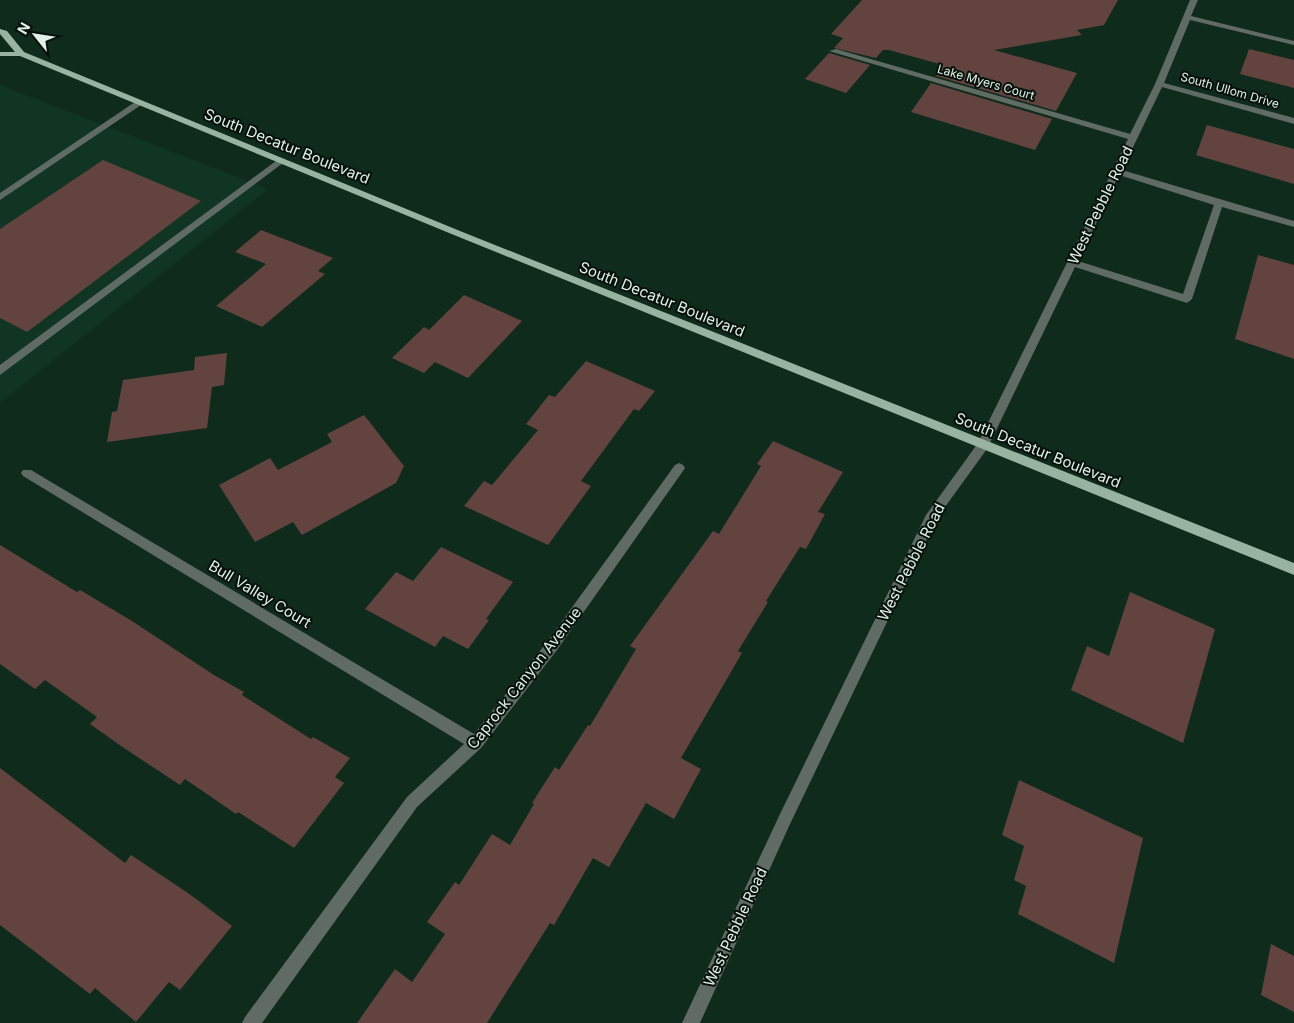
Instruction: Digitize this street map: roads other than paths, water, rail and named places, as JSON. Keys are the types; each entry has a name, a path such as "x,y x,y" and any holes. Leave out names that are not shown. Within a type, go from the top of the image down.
{"main road":[{"name":"South Decatur Boulevard","path":"0,31 4,33 21,54"},
{"name":"South Decatur Boulevard","path":"0,54 21,54 983,446 1294,569"}],"street":[{"name":"West Pebble Road","path":"691,1023 790,810 932,515 983,446 1159,84 1194,0"},
{"path":"1187,17 1294,43"},
{"name":"Lake Myers Court","path":"833,51 1132,137"},
{"name":"South Ullom Drive","path":"1159,84 1294,121"},
{"path":"0,197 138,103"},
{"path":"1,369 280,161"},
{"path":"1116,172 1294,224"},
{"path":"1072,263 1187,299 1219,203"},
{"name":"Caprock Canyon Avenue","path":"251,1023 412,802 476,742 552,646 679,468"},
{"name":"Bull Valley Court","path":"27,473 476,742"}]}
